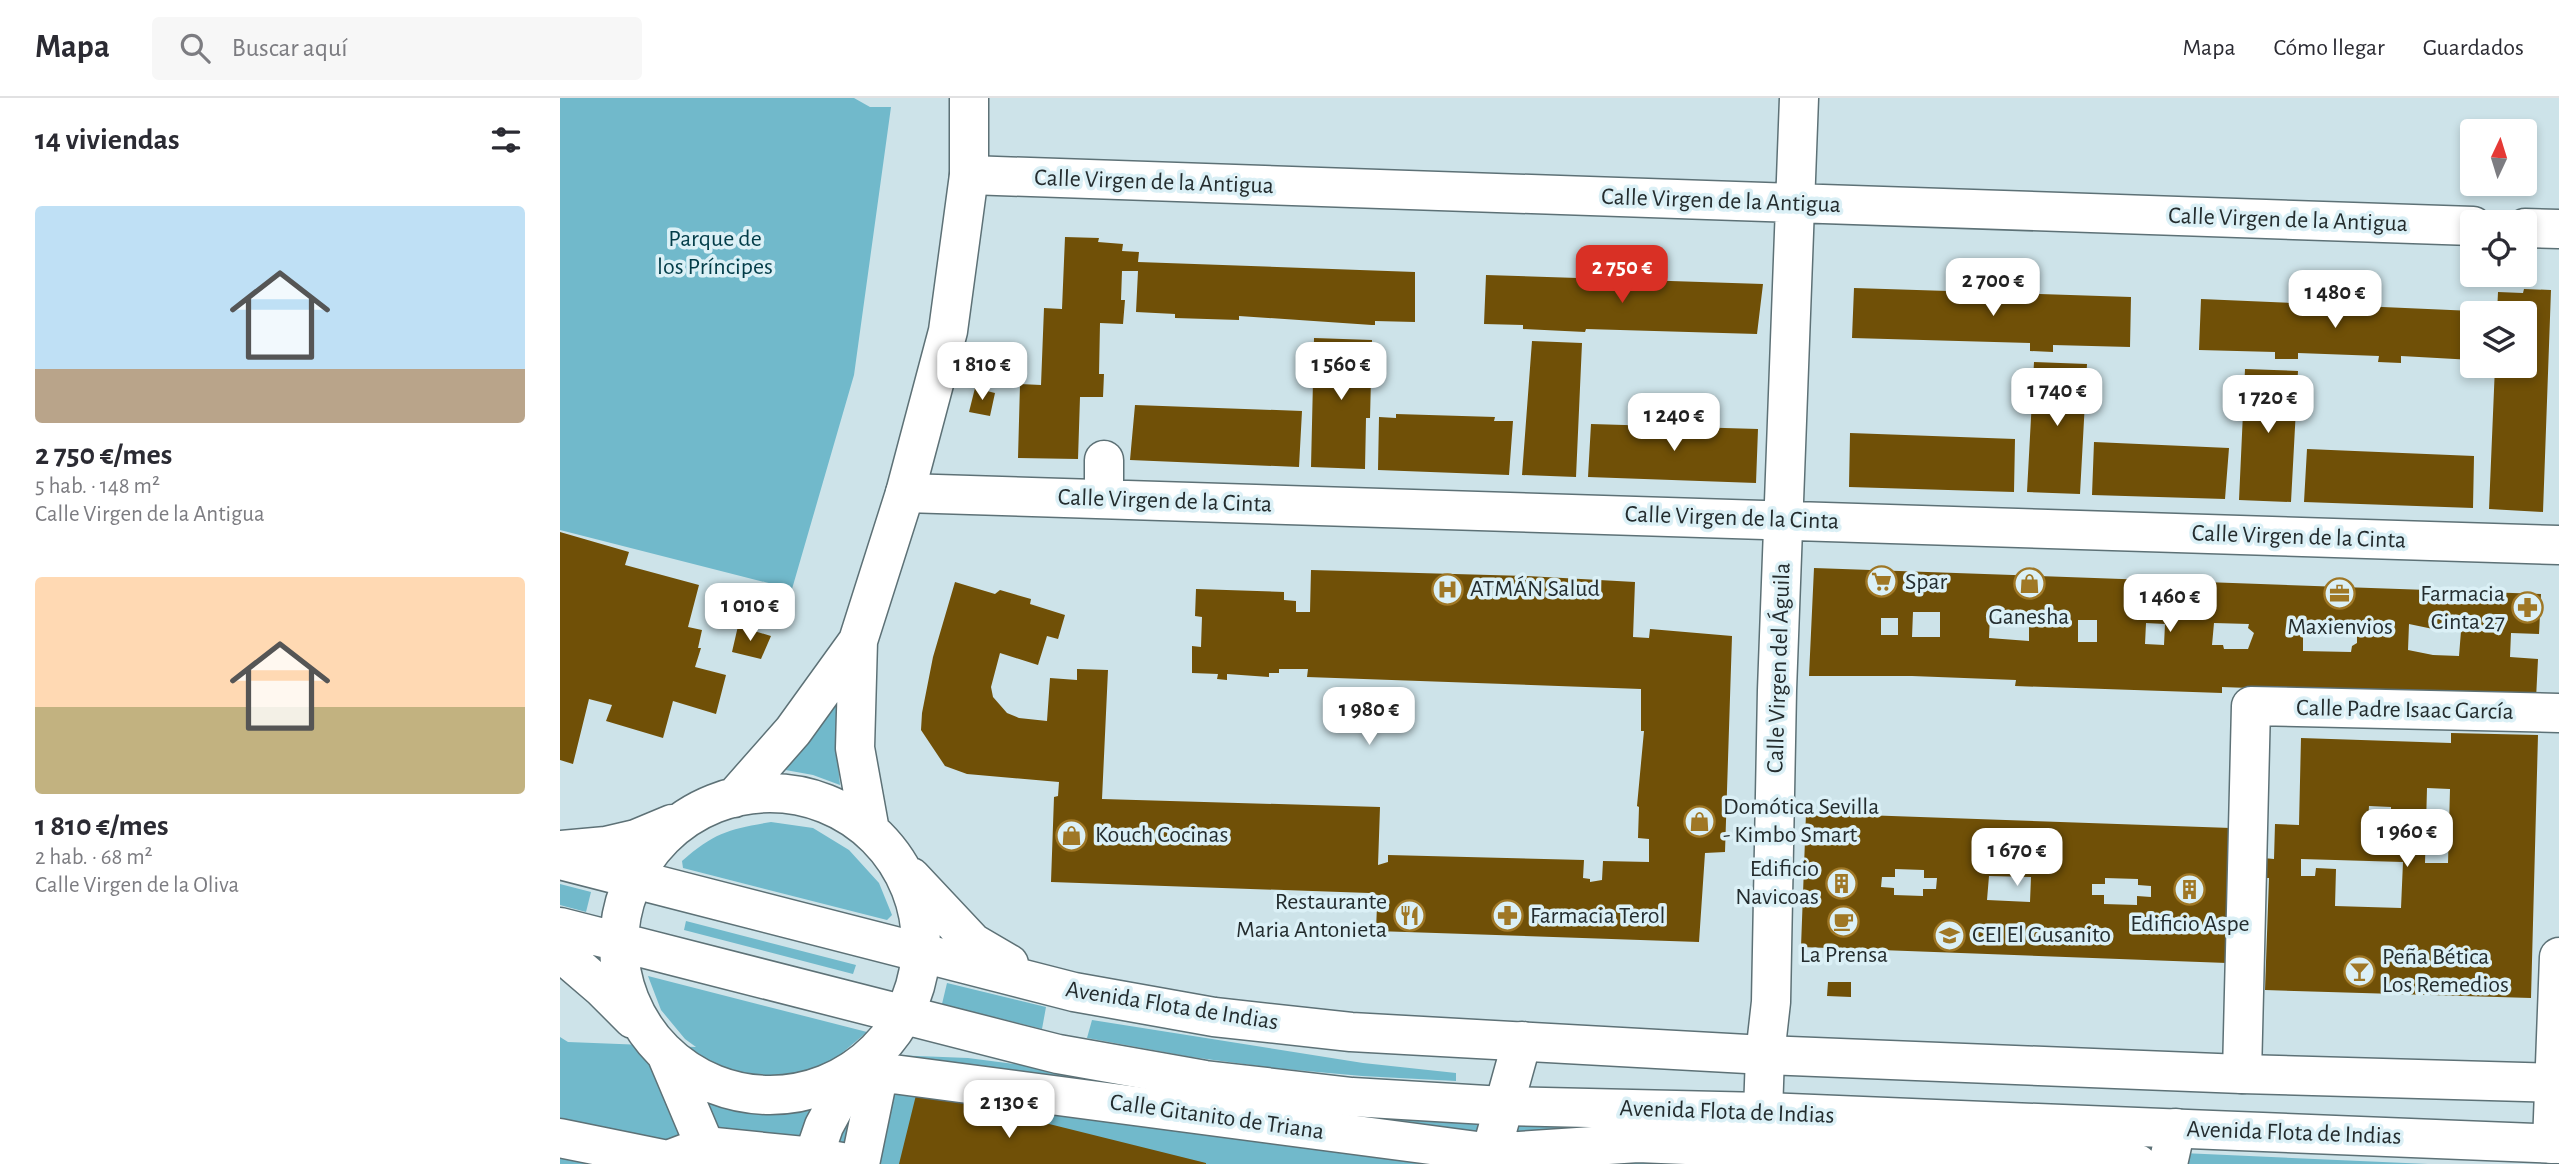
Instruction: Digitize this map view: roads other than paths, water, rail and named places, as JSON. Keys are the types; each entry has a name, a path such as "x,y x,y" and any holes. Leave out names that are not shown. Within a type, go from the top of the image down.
{"street":[{"path":"870,831 855,748 858,641 905,493 948,331 969,175 969,98"},
{"name":"Calle Virgen del Águila","path":"1763,1112 1765,1055 1771,1002 1777,690 1799,98"},
{"name":"Calle Virgen de la Antigua","path":"969,175 2460,226"},
{"path":"2537,228 2559,229"},
{"path":"1104,460 1104,499"},
{"name":"Calle Virgen de la Cinta","path":"905,493 2559,545"},
{"path":"734,798 793,731 858,641"},
{"name":"Calle Padre Isaac García","path":"2242,1074 2251,706 2559,713"},
{"path":"560,850 606,846 636,839 734,798 763,793 792,795 811,800 847,814 870,831 973,943 1040,983"},
{"path":"693,814 658,842 633,879 623,910 618,942 627,994 640,1023 660,1048 707,1155"},
{"name":"Avenida Flota de Indias","path":"560,860 1093,996 1214,1017 1351,1032 1765,1055 2242,1074 2557,1083"},
{"path":"812,1160 824,1126 904,1015 918,974 921,953 916,904 895,860"},
{"name":"Avenida Flota de Indias","path":"560,927 1029,1047 1205,1080 1352,1097 1503,1106 1763,1112 2172,1146 2556,1144"},
{"path":"560,951 602,988 660,1048 688,1071 710,1083 735,1091 766,1095 813,1089 915,1044 952,1042 1029,1047"},
{"path":"2556,1144 2559,957"},
{"path":"1521,1041 1490,1158 1638,1143 2138,1164"},
{"path":"860,1164 869,1065"},
{"name":"Calle Gitanito de Triana","path":"869,1065 1536,1164"},
{"path":"2172,1146 2190,1072"},
{"path":"560,1138 668,1160 707,1155 852,1164"}],"place":[{"name":"Spar","path":"1882,582"},
{"name":"Ganesha","path":"2029,583"},
{"name":"ATMÁN Salud","path":"1447,589"},
{"name":"Maxienvios","path":"2340,593"},
{"name":"Farmacia Cinta 27","path":"2528,608"},
{"name":"Domótica Sevilla - Kimbo Smart","path":"1700,821"},
{"name":"Kouch Cocinas","path":"1072,835"},
{"name":"Edificio Navicoas","path":"1842,883"},
{"name":"Edificio Aspe","path":"2190,890"},
{"name":"Restaurante Maria Antonieta","path":"1410,916"},
{"name":"Farmacia Terol","path":"1507,916"},
{"name":"La Prensa","path":"1844,921"},
{"name":"CEI El Gusanito","path":"1949,935"},
{"name":"Peña Bética Los Remedios","path":"2359,971"}],"park label":[{"name":"Parque de los Príncipes","path":"715,253"}]}
